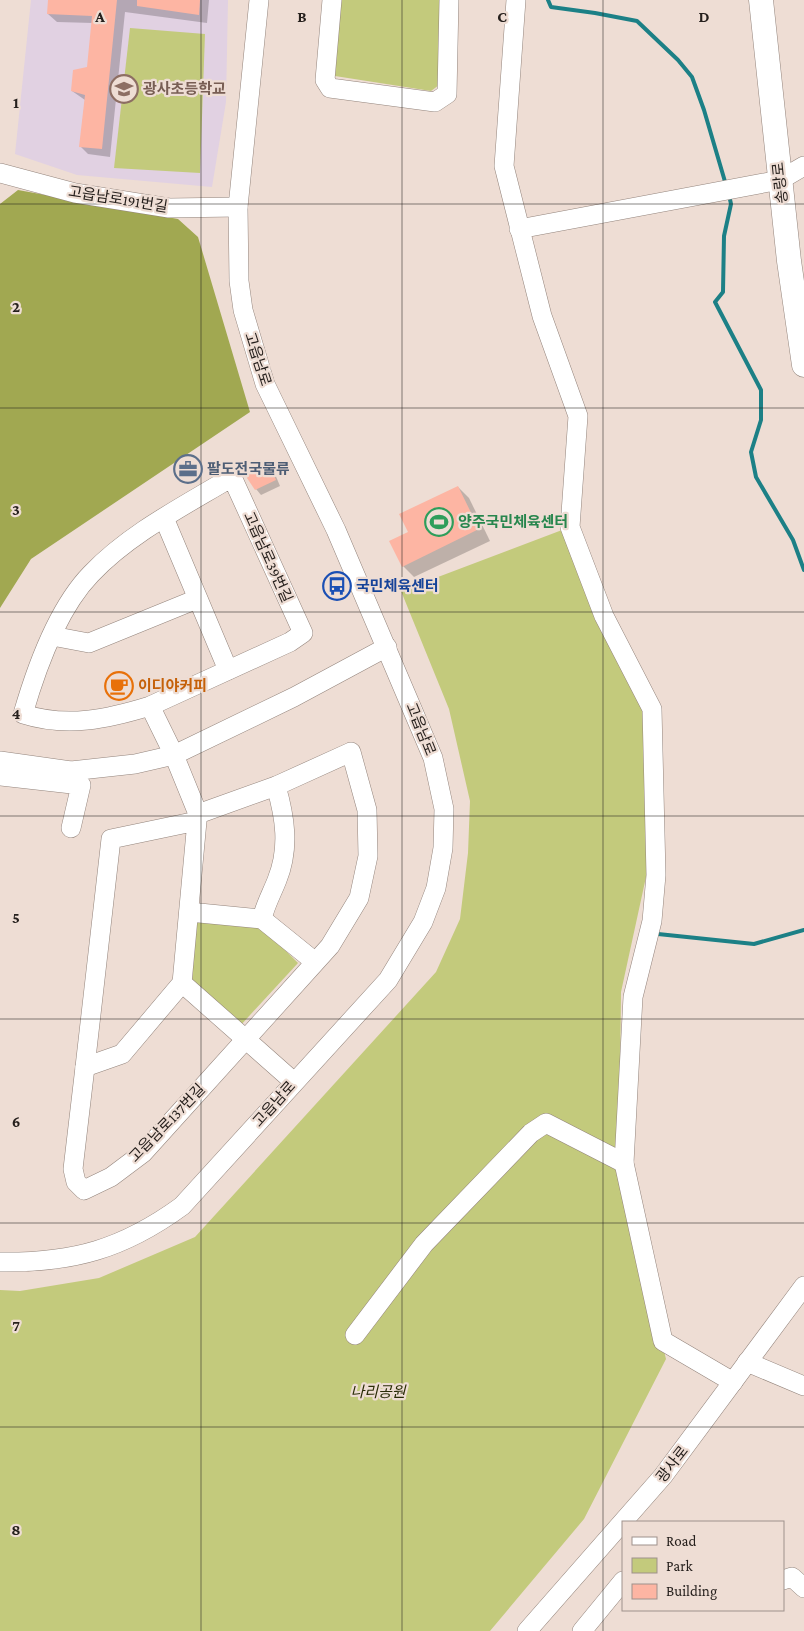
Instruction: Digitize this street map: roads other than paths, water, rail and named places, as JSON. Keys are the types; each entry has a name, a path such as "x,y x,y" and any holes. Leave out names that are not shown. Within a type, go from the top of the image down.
{"main road":[{"name":"송랑로","path":"761,0 788,261 804,365"}],"street":[{"name":"고읍남로","path":"0,1262 32,1262 90,1253 113,1246 148,1229 182,1206 388,980 423,922 436,888 443,848 442,800 433,758 336,530 278,412 258,365 243,310 239,281 238,207 259,0"},
{"path":"332,0 325,80 330,88 435,102 447,94 449,0"},
{"path":"516,0 504,166 542,316 578,416 570,527 604,616 652,709 656,875 652,921 633,998 624,1163 663,1342 733,1382"},
{"path":"519,229 780,180 804,166"},
{"name":"고읍남로191번길","path":"0,172 75,193 169,208 238,207"},
{"name":"고읍남로39번길","path":"232,477 303,633 290,642 150,706 108,719 69,721 38,719 23,714 32,684 52,636 89,575 123,546 164,518 232,477"},
{"path":"164,518 228,670"},
{"path":"52,636 89,643 197,599"},
{"path":"0,761 71,771 135,764 174,755 294,697 387,647"},
{"path":"86,1067 122,1054 182,983 197,818 174,755 150,706"},
{"name":"고읍남로137번길","path":"351,752 366,810 368,856 359,898 330,946 314,961 143,1153 111,1177 84,1190 76,1182 73,1169 111,839 197,818 276,786 351,752"},
{"path":"0,776 81,785 71,828"},
{"path":"262,919 278,878 285,851 285,818 276,786"},
{"path":"189,912 262,919 314,961"},
{"path":"182,983 294,1082"},
{"path":"354,1335 424,1244 531,1133 546,1123 624,1163"},
{"name":"광사로","path":"624,1521 663,1476 804,1286"},
{"path":"747,1362 804,1386"},
{"name":"광사로","path":"527,1631 622,1523"},
{"path":"784,1580 792,1577 804,1588"},
{"path":"582,1631 622,1582"}],"waterway":[{"path":"548,0 551,7 637,21 678,60 692,77 704,110 726,185"},
{"path":"729,195 731,204 724,236 723,292 715,302 761,390 761,420 751,452 756,477 793,540 804,570"},
{"path":"658,934 754,944 804,930"}],"place":[{"name":"광사초등학교","path":"124,89"},
{"name":"팔도전국물류","path":"188,469"},
{"name":"양주국민체육센터","path":"439,522"},
{"name":"국민체육센터","path":"337,586"},
{"name":"이디야커피","path":"119,686"}],"park label":[{"name":"나리공원","path":"378,1392"}]}
